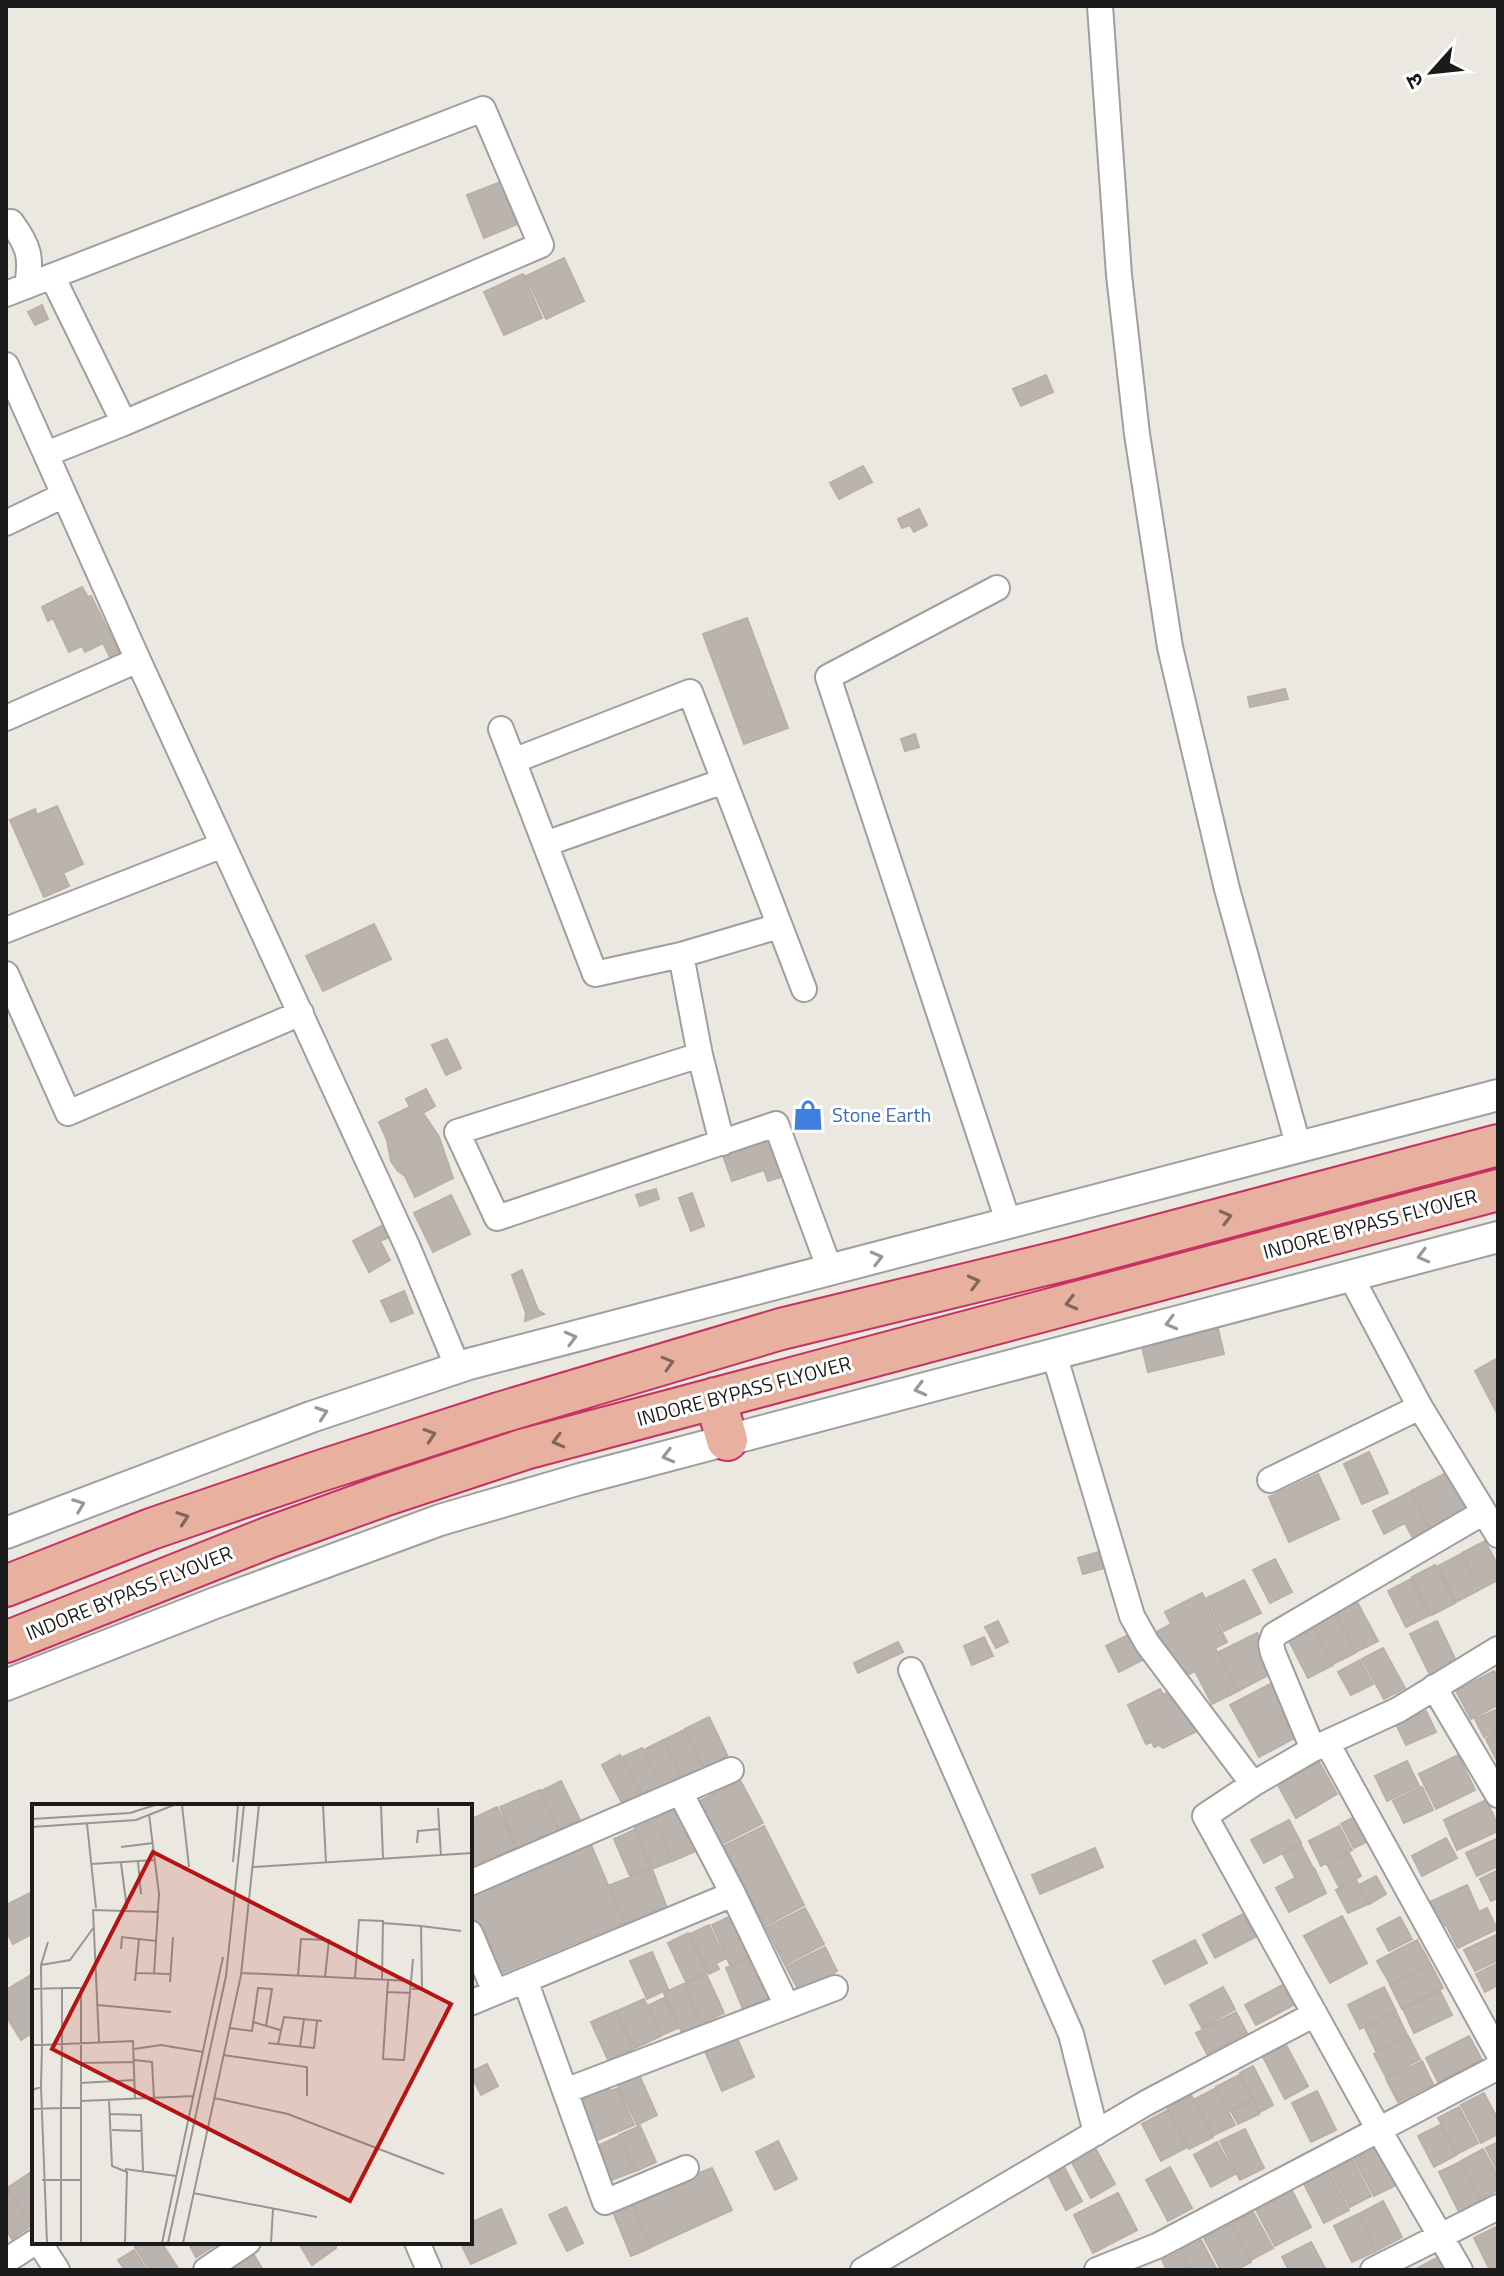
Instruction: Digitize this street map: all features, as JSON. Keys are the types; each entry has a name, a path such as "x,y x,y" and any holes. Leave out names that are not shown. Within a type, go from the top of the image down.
{"highway":[{"path":"6,1586 151,1529 257,1492 499,1413 781,1329 1073,1258 1498,1145"},
{"name":"INDORE BYPASS FLYOVER","path":"6,1642 337,1513 525,1449 1498,1190"},
{"path":"715,1398 727,1440"}],"street":[{"path":"1100,6 1119,275 1137,434 1170,647 1227,889 1299,1148"},
{"path":"16,290 483,109 541,245 46,454"},
{"path":"6,222 11,222 25,240 30,266 16,290"},
{"path":"52,276 124,423"},
{"path":"6,365 16,415 46,454 408,1248 458,1368"},
{"path":"6,523 64,495"},
{"path":"997,588 828,677 1009,1224"},
{"path":"6,718 138,660"},
{"path":"513,761 690,692 804,989"},
{"path":"501,729 595,974 681,955 779,926"},
{"path":"545,844 724,781"},
{"path":"6,930 223,845"},
{"path":"681,955 700,1055 722,1143"},
{"path":"6,974 68,1113 301,1013"},
{"path":"700,1055 457,1132 497,1218 776,1124 830,1270"},
{"path":"6,1533 311,1417 458,1368 1498,1095"},
{"path":"6,1685 440,1520 580,1479 1498,1237"},
{"path":"1350,1275 1420,1407 1498,1535"},
{"path":"1054,1354 1138,1629 1253,1784"},
{"path":"1270,1480 1420,1407"},
{"path":"1484,1512 1274,1635 1271,1644 1320,1746 1498,2053"},
{"path":"1460,2270 1205,1816 1253,1784 1320,1746 1398,1710 1498,1649"},
{"path":"911,1670 1071,2034 1096,2133"},
{"path":"1434,1687 1498,1795"},
{"path":"472,1882 731,1770"},
{"path":"681,1794 787,2006"},
{"path":"472,2002 733,1894"},
{"path":"472,1938 495,1992"},
{"path":"525,1980 605,2202 686,2168"},
{"path":"565,2091 835,1988"},
{"path":"863,2270 1146,2103 1315,2014"},
{"path":"1097,2270 1157,2246 1498,2067"},
{"path":"1373,2270 1498,2207"},
{"path":"6,2261 34,2244"},
{"path":"38,2244 57,2270"},
{"path":"206,2270 245,2244"}],"building":[{"path":"503,181 520,223 484,238 467,195"},
{"path":"564,258 584,301 546,319 526,276"},
{"path":"523,274 542,318 504,335 484,292"},
{"path":"42,305 48,319 35,325 28,312"},
{"path":"1046,375 1053,392 1021,406 1013,389"},
{"path":"863,466 872,482 839,499 830,483"},
{"path":"919,509 927,525 914,532 910,525 902,528 898,519"},
{"path":"82,587 88,597 91,596 120,654 111,659 103,643 85,652 82,646 69,652 53,618 48,621 42,607"},
{"path":"747,618 788,728 744,744 703,634"},
{"path":"1285,689 1288,699 1250,707 1248,697"},
{"path":"915,734 919,747 905,751 901,739"},
{"path":"57,806 83,864 63,873 69,886 44,897 10,820 35,809 37,815"},
{"path":"374,924 391,959 323,991 306,956"},
{"path":"447,1039 461,1068 446,1075 432,1045"},
{"path":"426,1089 435,1106 423,1113 439,1137 453,1178 415,1197 405,1176 391,1161 379,1122 410,1107 406,1099"},
{"path":"776,1139 787,1175 768,1181 764,1170 732,1181 723,1156"},
{"path":"656,1189 659,1199 640,1206 636,1195"},
{"path":"692,1193 704,1226 691,1231 679,1198"},
{"path":"451,1195 470,1234 433,1252 414,1213"},
{"path":"383,1225 389,1237 380,1241 390,1260 369,1272 353,1241"},
{"path":"522,1270 538,1310 544,1314 525,1321 526,1313 512,1275"},
{"path":"404,1291 413,1313 391,1322 381,1301"},
{"path":"1218,1329 1224,1354 1148,1372 1142,1347"},
{"path":"1498,1358 1498,1415 1475,1371"},
{"path":"1369,1452 1388,1493 1362,1504 1344,1464"},
{"path":"1448,1472 1467,1511 1430,1529 1411,1491"},
{"path":"1318,1474 1339,1519 1289,1542 1269,1497"},
{"path":"1410,1492 1431,1533 1415,1542 1405,1523 1384,1534 1373,1511"},
{"path":"1485,1541 1498,1566 1498,1580 1481,1589 1462,1553"},
{"path":"1099,1552 1104,1568 1083,1574 1078,1558"},
{"path":"1461,1554 1479,1590 1456,1602 1438,1566"},
{"path":"1275,1559 1292,1592 1270,1603 1253,1570"},
{"path":"1435,1565 1455,1603 1432,1615 1412,1577"},
{"path":"1411,1579 1430,1615 1406,1627 1388,1591"},
{"path":"1244,1580 1261,1613 1224,1631 1207,1598"},
{"path":"1202,1593 1227,1642 1215,1648 1238,1691 1212,1704 1195,1671 1179,1680 1153,1634 1171,1624 1165,1612"},
{"path":"1357,1602 1378,1641 1356,1652 1336,1613"},
{"path":"1334,1612 1355,1653 1333,1664 1312,1623"},
{"path":"998,1621 1008,1642 996,1648 985,1627"},
{"path":"1437,1621 1457,1663 1430,1675 1410,1634"},
{"path":"1312,1624 1333,1665 1308,1678 1287,1637"},
{"path":"1136,1631 1148,1657 1119,1672 1106,1646"},
{"path":"1257,1633 1276,1671 1238,1691 1219,1652"},
{"path":"984,1637 993,1656 972,1665 964,1646"},
{"path":"898,1642 903,1652 858,1673 854,1663"},
{"path":"1383,1648 1405,1688 1384,1699 1362,1659"},
{"path":"1360,1660 1373,1684 1351,1695 1338,1672"},
{"path":"1494,1671 1498,1678 1498,1705 1471,1719 1456,1691"},
{"path":"1276,1681 1304,1733 1259,1757 1230,1705"},
{"path":"1160,1689 1163,1695 1171,1691 1199,1730 1163,1748 1159,1745 1154,1747 1152,1742 1146,1744 1128,1705"},
{"path":"1498,1709 1498,1731 1484,1737 1475,1719"},
{"path":"1426,1711 1436,1732 1406,1745 1396,1724"},
{"path":"709,1717 728,1757 705,1768 685,1729"},
{"path":"684,1730 704,1768 683,1778 664,1740"},
{"path":"1498,1733 1498,1763 1486,1739"},
{"path":"663,1740 682,1778 663,1787 644,1750"},
{"path":"642,1748 662,1787 643,1797 623,1757"},
{"path":"620,1755 640,1794 622,1803 602,1765"},
{"path":"1458,1755 1475,1790 1436,1809 1419,1774"},
{"path":"1407,1761 1419,1786 1387,1801 1375,1776"},
{"path":"1319,1762 1337,1794 1296,1818 1278,1785"},
{"path":"740,1780 763,1823 720,1845 698,1802"},
{"path":"561,1781 580,1820 560,1830 541,1791"},
{"path":"1422,1787 1433,1810 1404,1823 1393,1801"},
{"path":"540,1790 558,1830 517,1848 500,1807"},
{"path":"1486,1800 1498,1831 1457,1850 1444,1820"},
{"path":"497,1807 516,1848 474,1865 472,1819"},
{"path":"678,1808 698,1850 673,1861 655,1819"},
{"path":"1358,1815 1370,1840 1354,1848 1341,1824"},
{"path":"655,1819 672,1861 652,1869 635,1828"},
{"path":"1289,1820 1301,1843 1264,1863 1251,1840"},
{"path":"764,1826 804,1905 765,1926 724,1846"},
{"path":"1339,1826 1352,1850 1321,1866 1309,1841"},
{"path":"634,1830 650,1868 630,1876 614,1839"},
{"path":"1446,1838 1457,1858 1422,1876 1412,1856"},
{"path":"1498,1838 1498,1866 1477,1876 1466,1853"},
{"path":"591,1845 624,1923 497,1975 472,1915 472,1895"},
{"path":"1301,1845 1313,1868 1295,1877 1283,1854"},
{"path":"1095,1848 1103,1867 1040,1894 1032,1875"},
{"path":"1349,1853 1361,1876 1339,1887 1327,1864"},
{"path":"1314,1868 1326,1893 1289,1912 1276,1888"},
{"path":"652,1869 667,1908 625,1924 610,1885"},
{"path":"1498,1870 1498,1898 1491,1901 1480,1879"},
{"path":"1376,1876 1386,1894 1369,1904 1359,1885"},
{"path":"1356,1880 1368,1904 1348,1913 1336,1890"},
{"path":"1467,1885 1478,1910 1442,1927 1430,1902"},
{"path":"32,1892 32,1934 13,1944 6,1930 6,1905"},
{"path":"805,1908 824,1944 785,1965 766,1928"},
{"path":"1487,1908 1497,1929 1458,1948 1447,1927"},
{"path":"735,1914 754,1954 730,1965 712,1925"},
{"path":"1243,1914 1255,1937 1215,1958 1203,1935"},
{"path":"1342,1916 1367,1963 1330,1983 1304,1936"},
{"path":"1400,1917 1412,1939 1389,1951 1377,1929"},
{"path":"709,1925 725,1959 716,1963 719,1969 709,1974 690,1934"},
{"path":"688,1933 706,1972 686,1982 668,1943"},
{"path":"1498,1934 1498,1960 1475,1971 1464,1950"},
{"path":"1195,1940 1207,1963 1165,1984 1153,1961"},
{"path":"1417,1940 1430,1963 1390,1984 1377,1961"},
{"path":"825,1947 837,1971 799,1991 786,1967"},
{"path":"652,1952 668,1989 647,1999 630,1961"},
{"path":"754,1956 772,1996 743,2009 726,1968"},
{"path":"1498,1963 1498,1985 1485,1992 1476,1974"},
{"path":"1431,1965 1443,1988 1402,2009 1390,1985"},
{"path":"32,1974 32,2033 21,2040 6,2016 6,1990"},
{"path":"706,1974 724,2013 703,2023 684,1984"},
{"path":"1286,1983 1297,2003 1256,2025 1245,2005"},
{"path":"683,1984 701,2024 682,2033 664,1993"},
{"path":"1223,1987 1235,2009 1202,2028 1190,2005"},
{"path":"1384,1987 1396,2011 1360,2029 1348,2005"},
{"path":"1440,1991 1452,2015 1414,2033 1403,2009"},
{"path":"664,1998 678,2028 662,2035 649,2005"},
{"path":"644,1999 661,2036 635,2048 617,2011"},
{"path":"616,2011 633,2049 608,2060 591,2022"},
{"path":"1236,2012 1247,2033 1207,2054 1196,2033"},
{"path":"1396,2012 1407,2035 1376,2051 1365,2028"},
{"path":"1408,2036 1420,2059 1386,2077 1374,2054"},
{"path":"1469,2036 1482,2060 1438,2082 1426,2058"},
{"path":"737,2038 754,2077 722,2091 705,2051"},
{"path":"1286,2045 1308,2086 1285,2099 1263,2057"},
{"path":"1422,2061 1433,2084 1398,2102 1386,2079"},
{"path":"487,2064 498,2086 481,2095 472,2071"},
{"path":"1253,2066 1273,2105 1260,2112 1240,2073"},
{"path":"639,2075 657,2115 637,2125 618,2084"},
{"path":"1239,2075 1252,2099 1228,2111 1216,2087"},
{"path":"608,2086 611,2091 618,2088 634,2125 593,2142 575,2101"},
{"path":"1216,2088 1235,2125 1214,2135 1195,2099"},
{"path":"1317,2091 1336,2130 1311,2142 1292,2103"},
{"path":"1484,2093 1498,2120 1498,2134 1481,2143 1461,2105"},
{"path":"1191,2095 1213,2137 1189,2149 1167,2107"},
{"path":"1253,2100 1259,2114 1238,2124 1231,2111"},
{"path":"1459,2107 1478,2143 1457,2154 1438,2118"},
{"path":"1168,2110 1187,2147 1161,2161 1142,2124"},
{"path":"1440,2125 1456,2155 1434,2167 1418,2136"},
{"path":"640,2126 656,2162 636,2171 619,2135"},
{"path":"1245,2129 1264,2168 1240,2180 1220,2141"},
{"path":"619,2136 635,2171 609,2181 595,2147"},
{"path":"778,2141 797,2179 775,2190 756,2152"},
{"path":"1217,2142 1235,2174 1211,2187 1194,2155"},
{"path":"1498,2142 1498,2172 1486,2148"},
{"path":"1094,2146 1115,2184 1091,2198 1070,2159"},
{"path":"1378,2147 1398,2184 1374,2196 1354,2159"},
{"path":"1483,2149 1498,2177 1498,2190 1481,2199 1461,2161"},
{"path":"1352,2160 1371,2196 1350,2207 1331,2171"},
{"path":"1460,2162 1481,2203 1460,2214 1439,2172"},
{"path":"1064,2167 1082,2201 1066,2210 1048,2175"},
{"path":"1170,2167 1192,2208 1168,2221 1146,2180"},
{"path":"712,2168 732,2210 651,2247 631,2199"},
{"path":"1329,2172 1349,2210 1324,2223 1304,2184"},
{"path":"30,2173 32,2225 7,2188"},
{"path":"7,2187 32,2225 12,2239 6,2230"},
{"path":"1291,2189 1311,2227 1275,2246 1255,2208"},
{"path":"1118,2193 1137,2230 1093,2253 1074,2215"},
{"path":"630,2199 650,2248 631,2256 611,2207"},
{"path":"1383,2201 1402,2237 1378,2250 1359,2214"},
{"path":"566,2207 583,2243 567,2251 549,2215"},
{"path":"501,2209 516,2243 471,2264 461,2244 472,2244 472,2222"},
{"path":"1253,2212 1273,2248 1251,2260 1232,2223"},
{"path":"1358,2214 1376,2251 1352,2262 1334,2226"},
{"path":"1231,2224 1251,2262 1236,2270 1221,2270 1204,2238"},
{"path":"1498,2226 1498,2270 1490,2270 1474,2238"},
{"path":"1201,2240 1217,2270 1191,2270 1181,2250"},
{"path":"1311,2242 1326,2270 1289,2270 1282,2257"},
{"path":"139,2244 162,2244 179,2270 150,2270 135,2247"},
{"path":"189,2244 214,2246 196,2257"},
{"path":"299,2244 336,2244 336,2248 312,2265"},
{"path":"134,2250 147,2270 125,2270 118,2260"},
{"path":"1180,2251 1190,2270 1167,2270 1162,2260"},
{"path":"252,2252 263,2270 234,2270 231,2265"},
{"path":"1440,2256 1447,2270 1419,2270 1418,2268"}],"place":[{"name":"Stone Earth","path":"808,1115"}]}
